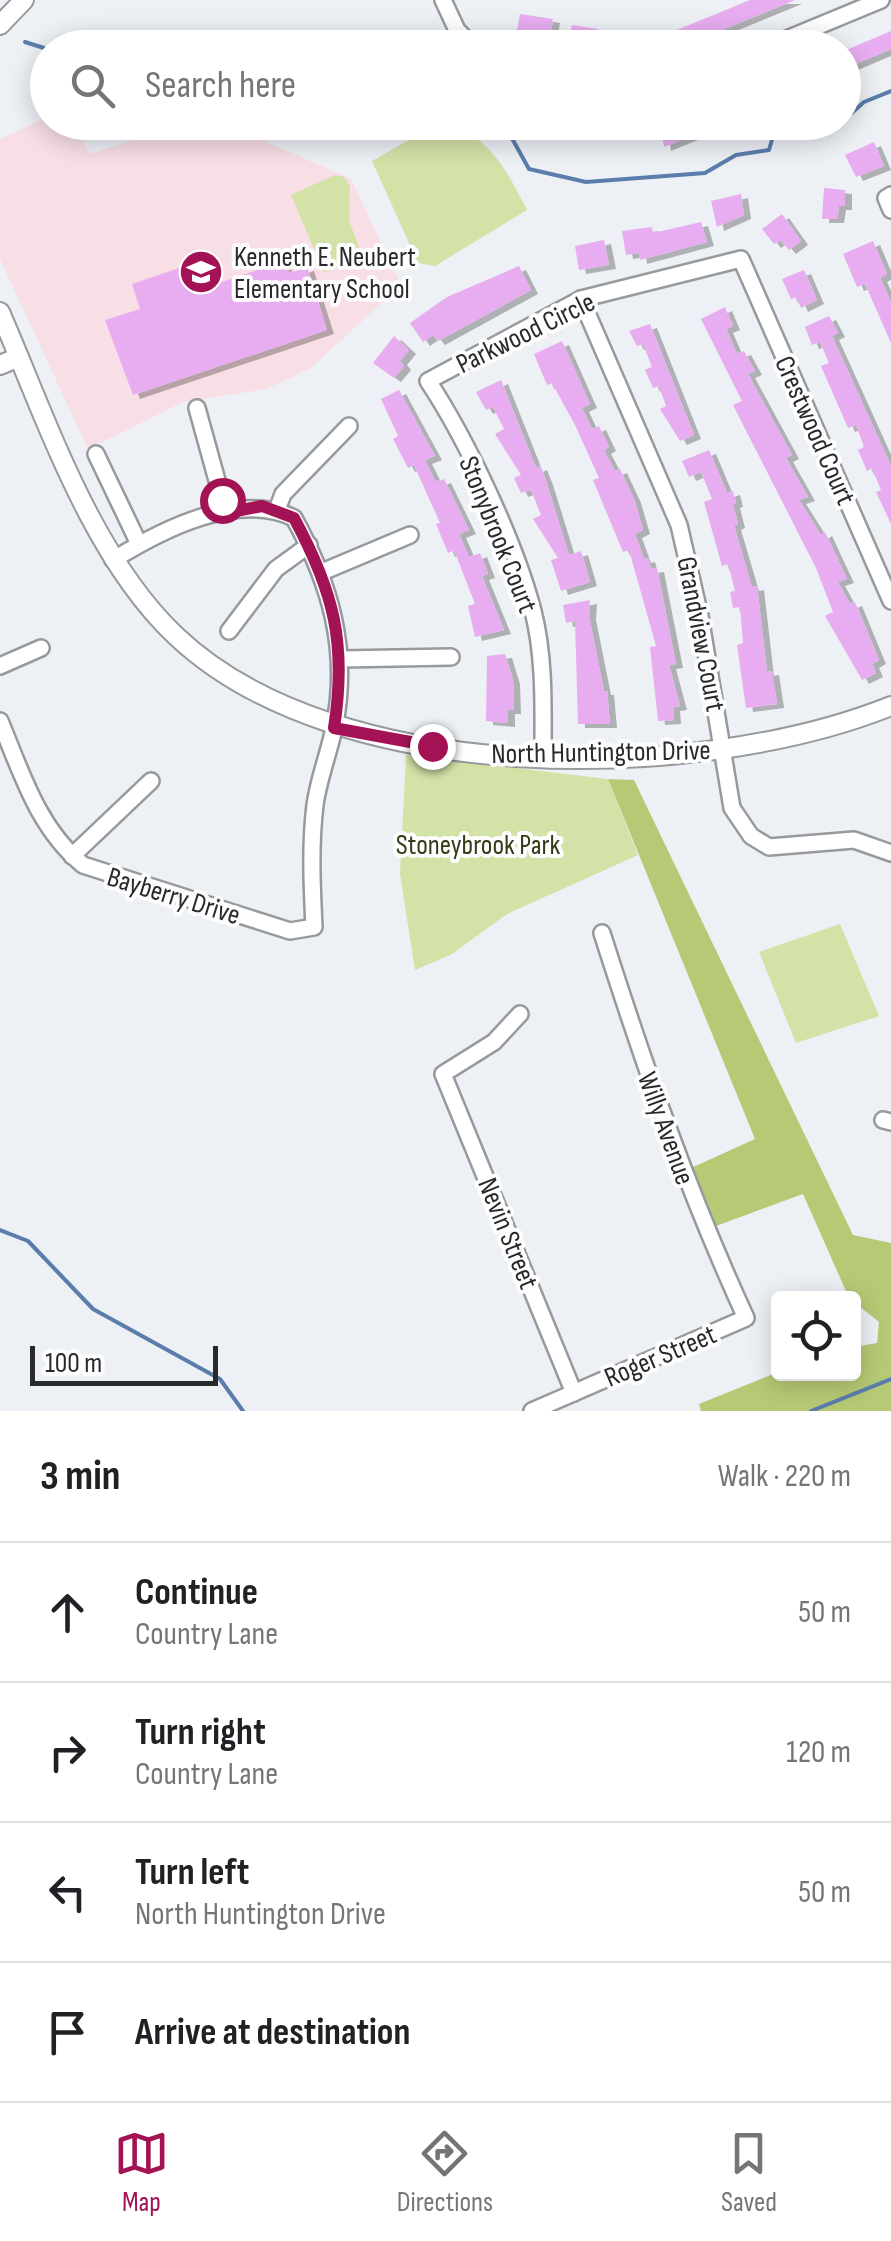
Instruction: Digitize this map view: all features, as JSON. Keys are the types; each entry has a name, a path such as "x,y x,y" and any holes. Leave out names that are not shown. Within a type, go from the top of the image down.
{"street":[{"path":"0,25 24,0"},
{"path":"443,0 457,30"},
{"path":"808,30 881,0"},
{"name":"Parkwood Circle","path":"428,381 581,299 740,260"},
{"name":"Crestwood Court","path":"740,260 891,601"},
{"name":"Grandview Court","path":"581,299 679,525 732,808 751,836 769,847 854,840 891,853"},
{"name":"North Huntington Drive","path":"0,312 113,560 177,638 227,676 291,711 334,728 494,755 542,756 661,755 724,749 775,740 891,706"},
{"path":"0,365 19,357"},
{"name":"Stonybrook Court","path":"428,381 482,486 533,611 543,688 542,756"},
{"path":"197,408 226,513"},
{"path":"277,510 283,494 348,426"},
{"path":"96,454 139,544"},
{"path":"113,560 166,529 226,513 262,506 294,518 322,572 341,659 334,728"},
{"path":"322,572 410,536"},
{"path":"229,631 276,569 309,545"},
{"path":"0,666 41,648"},
{"path":"341,659 451,657"},
{"name":"Bayberry Drive","path":"0,721 42,820 72,856 98,873 290,931 314,927 311,842 321,763 334,728"},
{"path":"72,856 151,781"},
{"name":"Willy Avenue","path":"602,933 658,1110 697,1212 746,1318"},
{"name":"Nevin Street","path":"520,1014 494,1042 443,1074 574,1392"},
{"name":"Roger Street","path":"532,1411 746,1318"}],"shaded area":[{"name":"Kenneth E. Neubert Elementary School","path":"30,125 30,140 82,140 89,154 134,140 262,140 351,179 401,285 312,367 267,389 183,402 88,449 0,259 0,139"}],"green space":[{"path":"409,140 479,140 507,173 527,210 435,266 418,263 372,161"},
{"path":"335,175 344,177 350,186 349,220 363,259 324,272 291,195"},
{"name":"Stoneybrook Park","path":"406,755 608,779 638,855 507,914 452,954 415,970 400,874"},
{"path":"608,779 634,780 853,1235 891,1243 891,1411 701,1411 699,1404 771,1375 771,1381 861,1381 861,1346 877,1343 879,1322 861,1308 861,1291 846,1291 803,1194 716,1226 691,1168 755,1139"},
{"path":"840,924 879,1016 796,1043 759,952"}],"building":[{"path":"750,0 795,0 722,30 677,30"},
{"path":"520,14 553,19 551,30 517,30"},
{"path":"572,25 598,29 598,30 571,30"},
{"path":"891,31 891,49 861,62 861,44"},
{"path":"663,140 681,140 664,147"},
{"path":"874,142 884,166 856,177 845,155"},
{"path":"824,188 845,190 845,206 839,206 837,219 822,219"},
{"path":"741,194 744,215 717,227 711,201"},
{"path":"782,214 801,241 789,250 780,240 774,244 762,229"},
{"path":"701,222 707,242 640,260 639,253 626,255 622,231 652,227 653,233"},
{"path":"604,240 609,265 579,270 575,246"},
{"path":"873,241 887,274 880,278 891,302 891,343 865,284 857,287 843,254"},
{"path":"206,259 213,285 281,262 290,273 307,267 327,330 133,395 105,320 140,309 132,284"},
{"path":"519,266 531,290 438,341 433,335 423,342 410,323 447,297"},
{"path":"804,270 817,300 801,308 796,297 791,299 782,279"},
{"path":"725,307 733,326 726,329 737,354 744,351 755,371 748,374 792,455 786,458 808,497 799,500 821,535 825,532 847,579 838,582 850,604 855,602 879,660 872,664 876,673 862,680 825,616 833,612 816,568 733,405 742,401 701,319"},
{"path":"829,316 838,333 832,336 891,466 891,524 876,492 881,490 872,468 867,471 858,450 864,447 856,425 848,428 821,366 829,363 820,342 812,345 805,327"},
{"path":"650,324 694,435 680,441 660,409 666,406 659,386 653,388 645,370 652,367 643,344 637,346 629,331"},
{"path":"394,336 409,350 400,361 404,366 394,378 373,363"},
{"path":"562,341 590,404 582,408 592,429 599,426 609,447 604,450 615,471 620,469 634,499 643,530 635,534 644,559 648,558 651,569 657,568 676,664 669,665 680,706 673,707 674,720 658,721 650,647 656,646 629,550 623,552 593,480 599,478 575,425 552,383 547,385 534,354"},
{"path":"501,380 536,468 540,466 546,481 569,555 581,551 590,582 561,591 551,560 558,558 533,519 541,515 531,490 521,493 514,478 521,475 495,434 504,429 493,407 486,410 476,392"},
{"path":"399,390 435,456 425,460 436,482 444,479 469,530 459,534 469,557 480,553 488,574 482,576 504,630 475,637 468,606 475,604 454,550 448,553 436,524 440,523 414,465 408,468 393,439 398,436 381,399"},
{"path":"709,450 727,493 733,491 738,524 734,526 752,587 757,586 767,672 772,671 777,704 746,708 737,645 743,643 740,607 733,608 730,592 735,591 728,564 722,566 704,502 712,499 701,472 689,477 682,461"},
{"path":"590,600 589,616 607,691 610,724 578,724 575,621 566,623 563,605"},
{"path":"505,654 513,680 514,710 508,710 508,723 486,721 487,656"}],"waterway":[{"path":"25,42 30,44"},
{"path":"861,105 891,91"},
{"path":"513,140 529,169 586,182 705,173 736,155 769,150 772,140"},
{"path":"0,1230 28,1241 93,1309 220,1379 243,1411"},
{"path":"811,1411 891,1379"}],"place":[{"name":"Kenneth E. Neubert Elementary School","path":"201,272"}],"route":[{"path":"222,500 226,513 262,506 294,518 320,569 341,648 334,728 432,746"}]}
